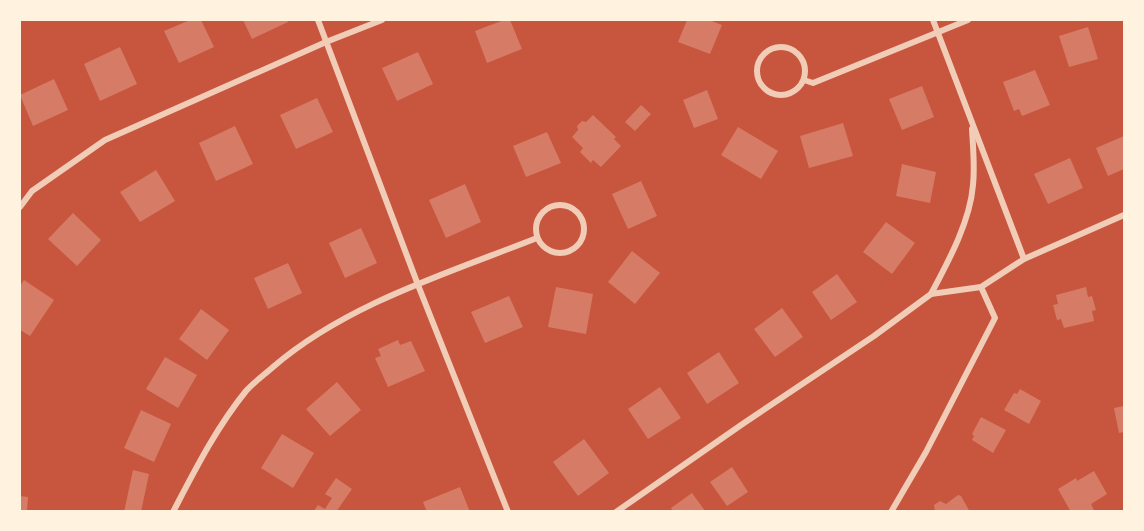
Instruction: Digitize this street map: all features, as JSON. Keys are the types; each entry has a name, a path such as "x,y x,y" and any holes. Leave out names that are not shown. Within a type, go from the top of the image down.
{"street":[{"path":"318,20 418,285 508,512"},
{"path":"20,207 32,191 105,140 326,42 382,20"},
{"path":"933,20 1024,259"},
{"path":"804,80 813,83 968,20"},
{"path":"781,47 791,49 804,62 806,71 804,80 799,89 790,94 772,93 764,88 759,80 757,71 759,62 764,54 772,49 781,47"},
{"path":"616,512 874,336 931,294 964,223 973,186 972,122"},
{"path":"560,205 569,207 577,212 582,220 584,229 582,238 577,246 569,251 560,253 550,251 537,238 538,220 543,212 551,207 560,205"},
{"path":"931,294 981,287 1024,259 1125,215"},
{"path":"173,512 213,437 247,390 290,352 343,318 418,285 537,238"},
{"path":"891,512 926,452 995,318 981,287"}],"building":[{"path":"190,20 201,20 214,47 179,63 164,31"},
{"path":"243,20 287,20 288,22 252,39"},
{"path":"510,20 522,49 487,63 475,31"},
{"path":"687,20 709,20 722,25 710,54 678,42"},
{"path":"1088,27 1098,59 1069,67 1059,36"},
{"path":"120,47 137,84 100,101 84,64"},
{"path":"418,52 433,84 397,101 382,68"},
{"path":"1035,70 1050,105 1022,116 1019,109 1014,111 1003,82"},
{"path":"54,79 68,110 33,126 20,95"},
{"path":"922,86 934,117 902,130 889,99"},
{"path":"707,90 718,119 694,128 683,100"},
{"path":"317,98 333,132 296,149 280,115"},
{"path":"641,105 651,114 635,131 625,122"},
{"path":"593,115 616,137 614,139 621,146 601,167 593,160 591,163 580,152 583,148 572,137 578,130 577,126 582,121 586,122"},
{"path":"843,123 853,156 809,168 800,136"},
{"path":"235,126 253,164 216,181 199,143"},
{"path":"738,127 778,151 761,179 721,155"},
{"path":"547,132 561,163 526,177 513,146"},
{"path":"1124,136 1124,169 1108,176 1096,148"},
{"path":"1070,158 1083,188 1048,204 1034,174"},
{"path":"902,164 936,172 930,203 896,196"},
{"path":"156,170 175,201 140,222 120,192"},
{"path":"641,181 657,216 628,229 612,194"},
{"path":"465,184 481,222 446,238 429,200"},
{"path":"73,213 101,240 77,266 48,239"},
{"path":"886,222 915,243 892,274 863,252"},
{"path":"361,228 377,263 345,278 329,243"},
{"path":"632,251 660,273 635,304 608,282"},
{"path":"288,263 302,293 268,309 254,278"},
{"path":"837,274 857,302 831,320 812,292"},
{"path":"24,280 54,300 30,336 20,330 20,286"},
{"path":"556,287 593,294 586,334 548,327"},
{"path":"1086,287 1088,297 1092,296 1096,310 1092,311 1094,321 1064,328 1061,319 1057,320 1053,305 1058,304 1056,295"},
{"path":"509,296 523,327 485,343 471,312"},
{"path":"782,308 803,337 775,357 754,329"},
{"path":"201,309 229,330 207,360 179,339"},
{"path":"398,340 400,345 411,341 425,371 388,387 375,358 381,356 378,349"},
{"path":"719,352 739,383 707,404 687,373"},
{"path":"165,357 197,375 178,408 146,389"},
{"path":"337,382 361,410 330,436 306,409"},
{"path":"660,387 681,418 648,439 628,409"},
{"path":"1020,389 1041,401 1029,424 1004,410 1014,393 1017,394"},
{"path":"1124,406 1124,432 1119,433 1114,408"},
{"path":"141,410 171,424 154,462 124,448"},
{"path":"981,417 1006,430 993,453 972,440 974,436 972,434"},
{"path":"282,434 314,453 293,488 261,468"},
{"path":"584,439 609,473 578,496 553,462"},
{"path":"732,467 748,492 727,506 710,482"},
{"path":"133,470 149,474 141,512 124,512"},
{"path":"1094,471 1107,494 1091,504 1095,512 1071,512 1058,489"},
{"path":"336,478 352,489 336,512 313,512 318,505 325,509 332,498 325,494"},
{"path":"460,487 470,512 427,512 423,502"},
{"path":"692,493 706,512 673,512 671,508"},
{"path":"958,495 961,496 970,512 935,512 934,505 940,501 946,504"},
{"path":"20,496 28,497 27,512 20,512"}]}
